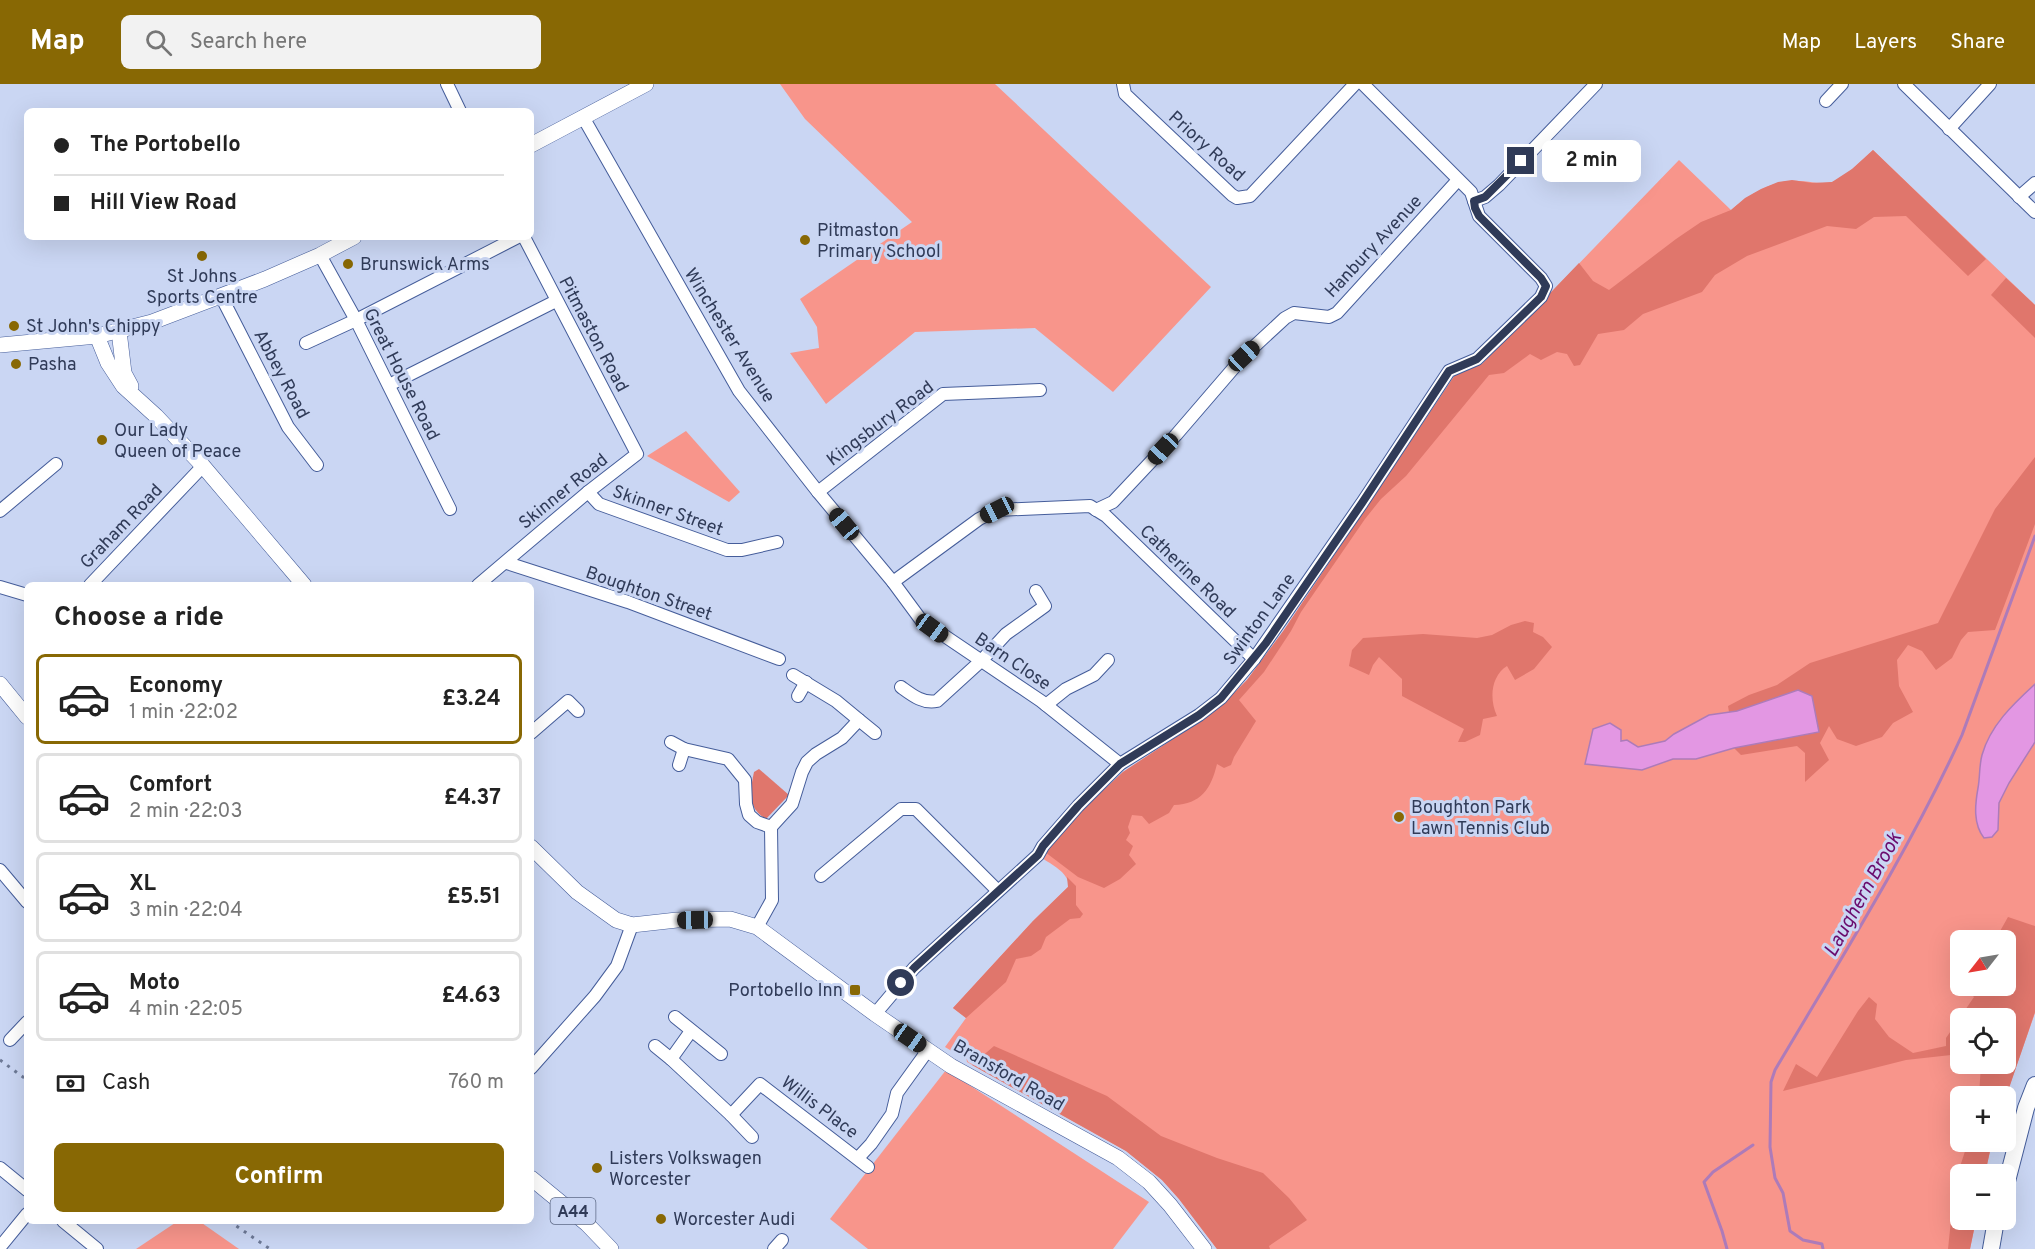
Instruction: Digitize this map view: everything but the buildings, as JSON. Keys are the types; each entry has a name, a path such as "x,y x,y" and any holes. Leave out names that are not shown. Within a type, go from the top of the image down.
{"highway":[{"path":"2011,1164 2026,1108 2035,1085"},
{"path":"1990,1249 1994,1230"}],"main road":[{"path":"534,143 646,84"},
{"path":"0,345 97,336 152,322 320,255 348,240"},
{"path":"119,331 124,373 136,397"},
{"path":"97,336 108,363 123,386 156,416 203,466 301,582"},
{"path":"0,684 24,713"},
{"path":"534,850 577,892 616,920 632,925"},
{"name":"Bransford Road","path":"632,925 677,920 730,919 757,927 875,1014 951,1066 1118,1158 1149,1182 1170,1204 1204,1249"},
{"name":"A44","path":"534,1180 587,1224 611,1249"}],"street":[{"path":"447,84 459,108"},
{"name":"Priory Road","path":"1123,84 1125,94 1237,198 1250,196 1355,84"},
{"path":"1363,84 1471,192 1474,201 1485,197 1499,185 1596,84"},
{"path":"1826,101 1842,84"},
{"path":"1904,84 2035,212"},
{"path":"1949,129 1990,84"},
{"name":"Winchester Avenue","path":"583,117 739,391 818,492 893,582"},
{"name":"Hanbury Avenue","path":"1096,510 1113,502 1119,496 1176,435 1244,356 1285,318 1294,313 1329,317 1336,313 1458,180"},
{"path":"2019,197 2035,183"},
{"name":"Swinton Lane","path":"875,1014 914,968 1038,855 1071,814 1120,764 1221,698 1254,659 1362,503 1449,371 1477,359 1541,297 1546,286 1541,278 1479,216 1474,201"},
{"path":"306,343 512,240"},
{"name":"Pitmaston Road","path":"526,240 633,447"},
{"name":"Great House Road","path":"320,255 356,320 450,509"},
{"name":"Abbey Road","path":"221,296 288,428 317,465"},
{"path":"389,385 556,301"},
{"name":"Kingsbury Road","path":"818,492 943,394 1040,390"},
{"name":"Skinner Road","path":"482,582 588,492 637,454 633,447"},
{"path":"0,511 56,464"},
{"name":"Graham Road","path":"93,582 203,466"},
{"name":"Skinner Street","path":"588,492 599,504 727,550 742,550 777,542"},
{"path":"893,582 979,519 997,510 1080,506 1090,506 1096,510"},
{"name":"Catherine Road","path":"1096,510 1106,516 1254,659"},
{"name":"Boughton Street","path":"507,562 628,602 779,659"},
{"name":"Barn Close","path":"893,582 921,620 1046,705 1120,764"},
{"path":"0,587 24,594"},
{"path":"901,687 917,699 937,701 982,660 1006,634 1045,606 1036,591"},
{"path":"1046,705 1066,689 1094,675 1108,660"},
{"path":"793,675 836,701 875,733"},
{"path":"798,696 806,682"},
{"path":"534,730 568,701 578,711"},
{"path":"757,927 772,900 771,827 792,804 807,762 842,738 859,720"},
{"path":"671,742 684,749 728,759 745,780 749,815 757,822 771,827"},
{"path":"680,765 684,749"},
{"path":"821,876 901,809 910,808 916,809 998,891"},
{"path":"0,870 24,898"},
{"path":"534,1065 595,996 617,966 632,925"},
{"path":"675,1017 721,1054"},
{"path":"10,1040 24,1025"},
{"path":"671,1059 692,1031"},
{"path":"655,1047 671,1059 752,1137"},
{"name":"Willis Place","path":"858,1158 872,1144 892,1114 897,1094 928,1050"},
{"name":"Willis Place","path":"731,1115 760,1084 868,1167"},
{"path":"0,1168 24,1188"},
{"path":"0,1247 24,1218"},
{"path":"67,1224 97,1249"}],"shaded area":[{"path":"780,84 995,84 1211,287 1113,392 1035,328 915,332 826,404 790,353 819,348 817,327 800,299 912,222 805,119"},
{"path":"1873,150 2035,305 2035,1013 2016,1067 2016,1008 1950,1008 1950,1074 2014,1074 2009,1086 1950,1086 1950,1152 1990,1152 1987,1164 1950,1164 1950,1230 1974,1230 1970,1249 1217,1249 1162,1180 1126,1151 967,1062 966,1056 945,1047 966,1018 953,1008 1033,921 1069,886 1063,873 1042,858 1045,852 1082,810 1123,772 1202,720 1247,680 1284,630 1455,375 1482,364 1679,160 1731,210 1754,193 1780,182 1832,182 1848,173"},
{"path":"1873,150 1986,259 1968,276 1906,216 1874,217 1856,229 1827,226 1747,256 1715,275 1702,292 1643,314 1624,330 1598,334 1580,365 1574,366 1567,354 1557,352 1541,360 1530,354 1504,373 1489,375 1406,476 1381,499 1365,519 1301,612 1264,672 1239,700 1256,721 1231,765 1224,768 1217,764 1212,781 1198,798 1191,802 1174,805 1169,813 1149,824 1142,816 1132,815 1128,827 1130,833 1126,840 1133,846 1129,855 1136,864 1120,879 1104,888 1078,877 1045,852 1082,810 1123,772 1202,720 1247,680 1284,630 1455,375 1482,364 1579,263 1593,281 1609,290 1701,222 1731,210 1745,198 1761,189 1778,182 1792,180 1812,183 1832,182 1852,169"},
{"path":"2006,278 2035,305 2035,338 1991,295"},
{"path":"686,431 740,492 729,502 647,456"},
{"path":"2035,457 2035,524 1995,630 1968,632 1952,658 1936,670 1922,651 1908,645 1897,660 1899,686 1913,712 1893,723 1882,737 1856,746 1837,739 1829,726 1820,743 1829,760 1805,782 1805,753 1797,746 1741,755 1734,748 1818,732 1798,690 1737,711 1729,712 1728,706 1749,695 1777,685 1810,663 1938,623 1995,509"},
{"path":"1525,621 1534,623 1533,632 1543,637 1552,647 1534,669 1515,680 1507,666 1502,670 1495,682 1492,695 1497,716 1483,719 1480,735 1465,742 1458,742 1464,729 1402,696 1402,679 1379,657 1369,675 1349,666 1352,650 1363,638 1423,634 1477,638 1492,635"},
{"path":"2035,684 2035,742 1999,803 1998,830 1992,837 1984,838 1978,827 1976,814 1982,755 1996,725"},
{"path":"1798,690 1812,696 1819,732 1734,748 1696,759 1673,759 1642,770 1585,764 1593,729 1610,723 1621,730 1621,741 1627,740 1638,747 1665,741 1709,715 1737,711"},
{"path":"759,769 789,795 766,819 756,810 751,798 754,772"},
{"path":"1067,877 1076,886 1076,905 1083,914 1080,918 1070,919 1046,937 1041,949 1031,956 1016,959 1006,982 966,1018 953,1008 1033,921 1068,887"},
{"path":"2008,917 2035,926 2035,1012 2016,1068 2016,1008 1966,1008 1973,996 2016,996 2016,930 2001,930"},
{"path":"1869,997 1877,1004 1875,1019 1889,1037 1913,1053 1946,1046 1946,1038 1950,1032 1950,1055 1906,1060 1783,1091 1796,1064 1817,1077"},
{"path":"994,1046 1107,1096 1161,1136 1263,1173 1289,1198 1307,1220 1269,1246 1270,1249 1217,1249 1162,1180 1126,1151 972,1065"},
{"path":"946,1070 1149,1202 1113,1249 868,1249 830,1219"},
{"path":"1980,1074 2014,1074 2010,1086 1980,1086"},
{"path":"1965,1152 1990,1152 1987,1164 1961,1164"},
{"path":"174,1224 203,1224 239,1249 136,1249"},
{"path":"1950,1230 1974,1230 1970,1249 1948,1249"}],"waterway":[{"name":"Laughern Brook","path":"1823,1249 1822,1244 1803,1240 1790,1231 1783,1193 1775,1178 1770,1147 1771,1082 1775,1070 1897,863 1962,735 2035,536"},
{"path":"1727,1249 1704,1182 1713,1172 1753,1145"}],"railway":[{"path":"0,1060 24,1078"},
{"path":"233,1224 270,1249"}],"place":[{"name":"Pitmaston Primary School","path":"805,240"},
{"name":"St Johns Sports Centre","path":"202,256"},
{"name":"Brunswick Arms","path":"348,264"},
{"name":"St John's Chippy","path":"14,326"},
{"name":"Pasha","path":"16,364"},
{"name":"Our Lady Queen of Peace","path":"102,440"},
{"name":"Boughton Park Lawn Tennis Club","path":"1399,817"},
{"name":"Portobello Inn","path":"855,990"},
{"name":"Listers Volkswagen Worcester","path":"597,1168"},
{"name":"Worcester Audi","path":"661,1219"}],"route":[{"path":"901,983 914,968 1038,855 1043,846 1078,806 1120,764 1199,715 1221,698 1266,643 1449,371 1477,359 1541,297 1546,286 1541,278 1479,216 1475,208 1474,201 1485,197 1521,161"}]}
